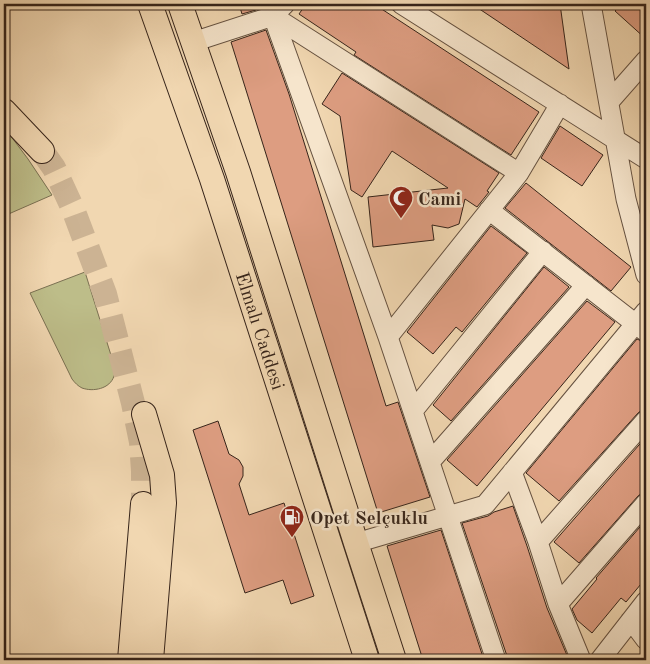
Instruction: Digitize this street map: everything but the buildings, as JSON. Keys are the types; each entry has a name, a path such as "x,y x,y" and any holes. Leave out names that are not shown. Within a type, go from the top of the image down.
{"main road":[{"name":"Elmalı Caddesi","path":"150,4 212,179 367,660"},
{"name":"Elmalı Caddesi","path":"180,4 238,172 394,660"},
{"path":"4,111 42,151"},
{"path":"144,414 162,475 164,502 151,660"},
{"path":"130,660 143,504"}],"street":[{"path":"401,4 646,159"},
{"path":"591,4 626,199 643,247 646,275"},
{"path":"193,42 279,10"},
{"path":"279,10 519,173"},
{"path":"279,10 496,660"},
{"path":"609,102 646,60"},
{"path":"388,337 519,173 560,104"},
{"path":"356,543 485,505 643,322 586,285 489,210"},
{"path":"413,411 543,251"},
{"path":"430,462 586,285"},
{"path":"538,542 646,420"},
{"path":"512,472 538,542 558,604 581,660"},
{"path":"558,604 646,503"},
{"path":"600,660 646,601"},
{"path":"630,620 646,640"}],"green space":[{"path":"4,127 52,195 4,216"},
{"path":"85,272 115,368 114,375 109,384 105,387 91,390 82,388 72,379 30,293"}],"tunnel":[{"path":"42,151 54,168 73,209 105,294 141,442 143,504"}],"place":[{"name":"Cami","path":"401,219"},
{"name":"Opet Selçuklu","path":"292,538"}]}
